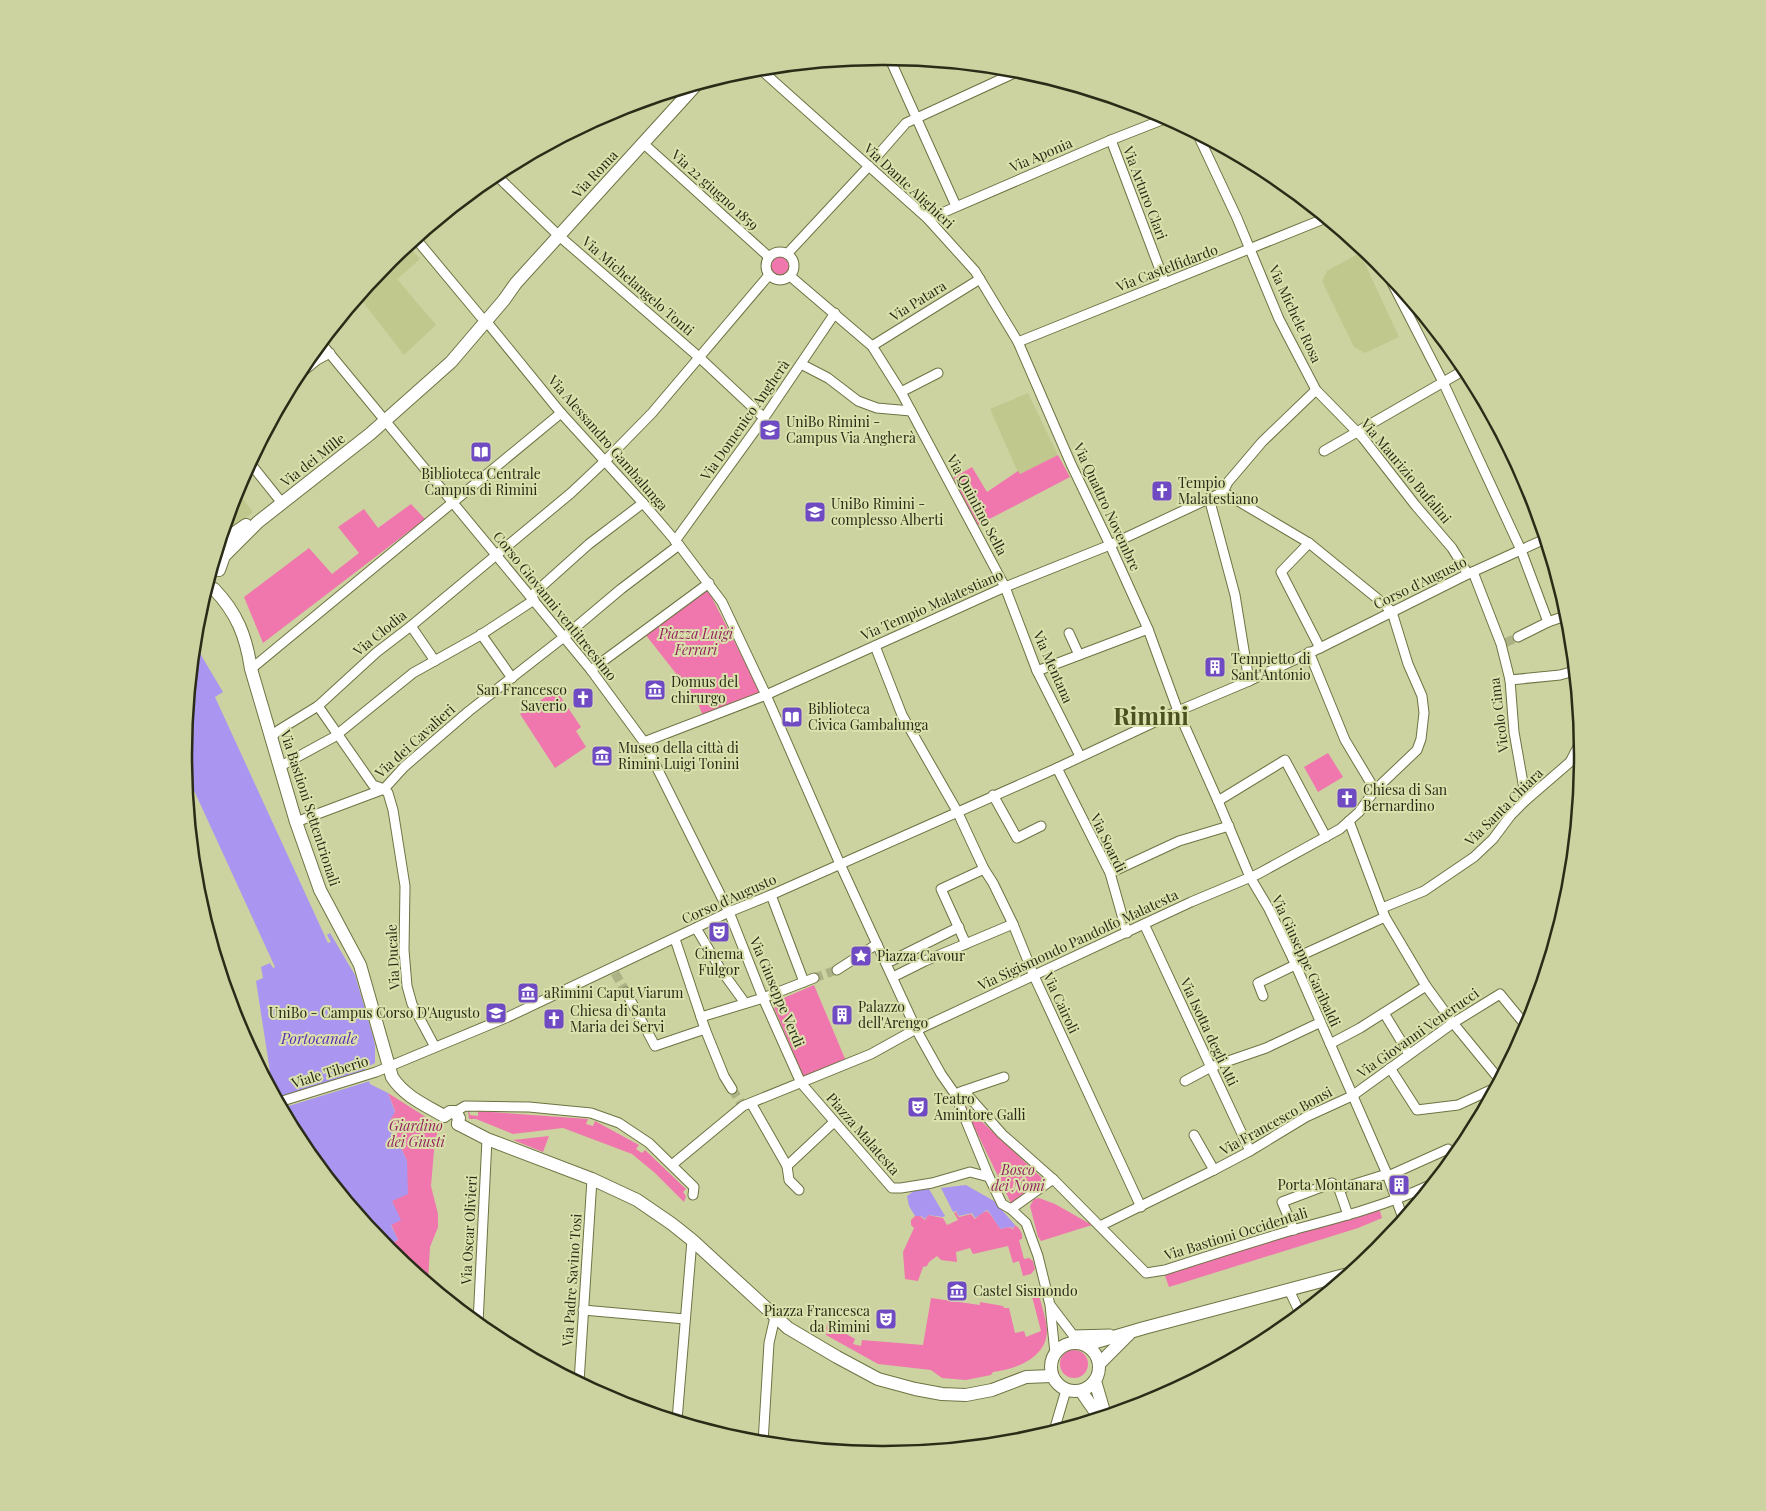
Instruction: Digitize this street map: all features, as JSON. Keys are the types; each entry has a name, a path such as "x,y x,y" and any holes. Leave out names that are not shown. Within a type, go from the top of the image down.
{"street":[{"path":"893,65 956,206"},
{"name":"Via Dante Alighieri","path":"767,75 928,219 980,279 1018,342"},
{"path":"878,154 906,123 1007,76"},
{"name":"Via Roma","path":"385,421 436,374 446,358 484,319 500,294 516,282 688,94"},
{"name":"Via Aponia","path":"928,219 1156,122"},
{"name":"Via Arturo Clari","path":"1111,140 1165,283"},
{"name":"Via 22 giugno 1859","path":"644,144 769,257"},
{"name":"Via Michele Rosa","path":"1202,144 1279,319 1316,390"},
{"path":"787,254 869,166"},
{"name":"Via Michelangelo Tonti","path":"501,180 558,235 700,358 764,418"},
{"name":"Via Castelfidardo","path":"1018,342 1319,221"},
{"name":"Via Alessandro Gambalunga","path":"420,244 561,413 643,502 709,583"},
{"path":"779,252 787,254 794,261 793,272 786,279 777,280 769,275 766,268 769,257 779,252"},
{"name":"Via Clodia","path":"272,731 318,706 377,652 571,494 652,413 769,275"},
{"path":"790,276 872,346 901,392 938,373"},
{"name":"Via Patara","path":"872,346 980,279"},
{"path":"1400,297 1443,382 1521,550 1548,622"},
{"name":"Via Domenico Angherà","path":"677,543 835,313"},
{"name":"Via Quattro Novembre","path":"1018,342 1071,464 1148,630 1178,711"},
{"name":"Corso Giovanni ventitreesimo","path":"326,349 591,670 644,742 729,912"},
{"path":"317,361 330,354"},
{"path":"801,364 828,378 858,401 877,408 911,411"},
{"path":"1324,451 1458,374"},
{"path":"1316,390 1262,442 1228,482 1224,492 1309,543 1392,612"},
{"name":"Via Maurizio Bufalini","path":"1316,390 1356,432 1471,573"},
{"name":"Via Quintino Sella","path":"901,392 1005,587"},
{"path":"250,669 561,413"},
{"name":"Via dei Mille","path":"221,560 258,522 385,421"},
{"path":"255,469 282,503"},
{"name":"Via Tempio Malatestiano","path":"766,695 1005,587 1110,545 1224,492"},
{"path":"1209,498 1235,594 1250,667 1249,681"},
{"path":"279,767 337,735 413,673 481,634 532,598 589,544 643,502"},
{"name":"Via dei Mille","path":"228,537 244,526 258,522"},
{"name":"Via dei Mille","path":"226,543 258,522"},
{"name":"Corso d'Augusto","path":"388,1066 508,1017 614,970 729,912 1057,768 1178,711 1249,681 1539,542"},
{"name":"Via dei Cavalieri","path":"296,822 384,789 419,754 469,711 564,637 677,543"},
{"path":"1309,543 1282,572 1320,648"},
{"name":"Via dei Mille","path":"214,587 219,582 218,571"},
{"name":"Vicolo Cima","path":"1471,573 1503,643 1510,680 1514,732 1526,800"},
{"path":"591,670 709,583 722,602 766,695 840,864 917,1030 941,1074 955,1094 1002,1204 1011,1209 1026,1223 1038,1256 1050,1305 1053,1357 1052,1376 1066,1390 1081,1391 1095,1381 1099,1364 1095,1353 1078,1341 1050,1305"},
{"name":"Via Mentana","path":"1005,587 1038,671 1080,756"},
{"name":"Via Bastioni Settentrionali","path":"212,593 229,604 247,644 250,669 272,731 279,767 296,822 320,890 360,965 388,1066 398,1087 487,1139 592,1180 637,1200 692,1240 775,1317 801,1335 878,1379 942,1394 966,1395 992,1390 1026,1377"},
{"name":"Via Sigismondo Pandolfo Malatesta","path":"917,1030 1144,924 1258,874 1340,829 1360,812 1375,790 1417,750 1421,739 1424,713 1422,696 1408,664 1392,612"},
{"path":"1518,637 1559,618"},
{"path":"411,626 435,661"},
{"path":"1038,671 1148,630"},
{"path":"1069,633 1079,655"},
{"path":"481,634 512,678"},
{"name":"Via Cairoli","path":"875,646 902,715 957,811 1013,924 1034,976 1140,1207"},
{"path":"1309,652 1345,740 1375,790"},
{"path":"1510,680 1569,673"},
{"path":"644,742 766,695"},
{"path":"318,706 373,785 384,789"},
{"name":"Via Giuseppe Garibaldi","path":"1178,711 1250,877 1269,909 1294,962 1387,1175 1401,1212"},
{"name":"Via Santa Chiara","path":"1262,996 1258,983 1424,891 1474,857 1526,800 1570,762 1574,754"},
{"path":"1218,801 1285,760 1326,837"},
{"name":"Via Soardi","path":"1057,768 1110,874 1126,934"},
{"name":"Via Ducale","path":"384,789 388,793 393,810 405,886 404,950 407,986 412,1004 436,1047"},
{"path":"993,795 1018,838 1041,826"},
{"path":"1349,821 1384,912 1426,986 1453,1023 1495,1074"},
{"path":"1110,874 1179,841 1229,826"},
{"path":"966,944 941,888 984,868"},
{"path":"771,895 804,982"},
{"name":"Via Giuseppe Verdi","path":"729,912 763,998 801,1083"},
{"path":"897,975 1013,924"},
{"name":"Via Isotta degli Atti","path":"1144,924 1250,1151"},
{"path":"696,928 720,970 744,1003"},
{"path":"890,961 959,928"},
{"path":"675,939 705,1029 724,1076 732,1089"},
{"path":"838,969 877,944"},
{"path":"701,1017 763,998 814,978"},
{"path":"1330,1044 1426,986"},
{"path":"626,992 655,1046 705,1029"},
{"name":"Via Giovanni Venerucci","path":"1352,1096 1453,1023 1500,994 1521,1020"},
{"path":"1384,1013 1409,1054"},
{"path":"1185,1081 1210,1067 1266,1048 1320,1022"},
{"path":"672,1164 748,1103 867,1055 917,1030"},
{"name":"Viale Tiberio","path":"285,1100 368,1075 388,1066"},
{"path":"1390,1068 1417,1110 1458,1105 1486,1092"},
{"path":"955,1094 1004,1077"},
{"name":"Piazza Malatesta","path":"801,1083 892,1188 932,1183 970,1172 989,1177"},
{"path":"964,1091 1002,1134 1053,1179 1100,1226"},
{"name":"Via Francesco Bonsi","path":"1100,1226 1214,1170 1250,1151 1306,1117 1352,1096"},
{"path":"748,1103 787,1166 789,1180 799,1190"},
{"path":"452,1117 465,1106 530,1107 591,1112 620,1124 649,1143 694,1187 693,1195"},
{"path":"787,1166 834,1122"},
{"name":"Via Francesco Bonsi","path":"1194,1135 1214,1170"},
{"name":"Via Oscar Olivieri","path":"478,1315 487,1139"},
{"path":"1339,1189 1387,1175 1448,1149"},
{"path":"1011,1209 1053,1179"},
{"name":"Via Padre Savino Tosi","path":"579,1376 592,1180"},
{"path":"1294,1230 1282,1202 1332,1183 1339,1189 1348,1215"},
{"name":"Via Bastioni Occidentali","path":"1100,1226 1146,1273 1164,1270 1348,1215 1420,1189"},
{"path":"677,1414 692,1240"},
{"path":"1026,1377 1053,1357 1064,1345 1130,1332 1335,1278"},
{"path":"1289,1290 1297,1307"},
{"path":"583,1310 685,1319"},
{"path":"763,1435 769,1343 775,1317"},
{"path":"1099,1364 1130,1332"},
{"path":"1026,1377 1052,1376"},
{"path":"1095,1381 1103,1409"},
{"path":"1056,1423 1066,1390"},
{"path":"1081,1391 1095,1412"}],"shaded area":[{"path":"413,250 420,259 397,279 436,325 404,355 363,302"},
{"path":"1358,254 1363,260 1399,337 1365,353 1354,347 1322,281 1327,271"},
{"path":"1028,393 1058,455 1019,475 990,409"},
{"path":"243,499 253,512 230,530"}],"green space":[{"path":"779,256 786,259 789,266 786,273 779,276 772,273 769,266 772,259"},
{"path":"1058,455 1070,477 978,525 953,478 972,467 987,492 1018,471 1020,474"},
{"path":"411,504 425,519 263,643 244,597 309,548 332,574 359,553 338,527 364,509 378,528"},
{"name":"Piazza Luigi Ferrari","path":"708,590 760,692 703,716 696,699 645,634"},
{"path":"556,690 581,727 576,731 586,747 555,768 520,714"},
{"path":"1328,753 1343,777 1318,792 1304,767"},
{"path":"814,985 846,1061 804,1078 772,1003"},
{"name":"Giardino dei Giusti","path":"388,1093 440,1126 435,1139 431,1186 438,1214 438,1227 430,1247 428,1275 393,1242 398,1240 391,1224 400,1220 392,1201 407,1161 389,1122 395,1111"},
{"name":"Bosco dei Nomi","path":"963,1104 1043,1179 1011,1203"},
{"path":"468,1110 470,1115 478,1116 478,1111 588,1119 586,1124 593,1126 595,1121 639,1145 636,1149 642,1153 645,1150 686,1189 683,1192 686,1196 684,1202 655,1173 632,1154 563,1128 513,1134 476,1119 469,1119"},
{"path":"549,1136 543,1152 513,1140"},
{"path":"1039,1198 1055,1204 1092,1225 1041,1241 1038,1237 1030,1206 1034,1199"},
{"path":"1379,1208 1382,1218 1358,1228 1169,1287 1164,1273"},
{"path":"987,1211 1001,1229 1008,1227 1013,1229 1015,1225 1020,1230 1022,1239 1019,1240 1024,1259 1029,1258 1033,1261 1035,1269 1031,1274 1023,1276 1019,1261 1013,1263 1008,1246 973,1254 970,1248 956,1252 957,1262 941,1260 937,1256 927,1266 923,1267 918,1281 905,1279 903,1252 914,1228 911,1225 911,1220 915,1216 920,1216 925,1220 928,1215 943,1218 947,1225 958,1220 954,1213 956,1212 959,1217 971,1214 975,1219"},
{"path":"1037,1288 1047,1330 1046,1340 1042,1348 1036,1355 1020,1365 993,1372 991,1375 966,1380 942,1378 931,1370 878,1364 826,1335 827,1323 855,1339 853,1344 861,1346 862,1340 923,1345 931,1298 980,1305 980,1302 1009,1308 1015,1333 1024,1331 1026,1337 1041,1331 1030,1289"},
{"path":"1074,1350 1084,1354 1088,1364 1084,1374 1074,1378 1064,1374 1060,1364 1064,1354"}],"water":[{"name":"Portocanale","path":"200,654 223,692 215,697 328,943 331,942 327,935 330,933 355,975 375,1045 375,1063 365,1068 370,1084 388,1093 395,1112 389,1122 407,1161 408,1194 392,1201 401,1220 391,1225 398,1240 393,1242 335,1176 285,1101 270,1073 256,981 263,978 261,967 270,963 273,968 275,967 193,789 192,756 194,710"},
{"path":"966,1185 994,1201 1015,1225 1013,1228 1001,1229 987,1210 975,1218 972,1213 959,1216 956,1211 953,1212 941,1188"},
{"path":"929,1189 945,1216 928,1215 925,1219 921,1216 915,1216 909,1206 907,1196 914,1191"}],"pier":[{"path":"366,1070 370,1081 288,1106 283,1096"}],"tunnel":[{"path":"1505,643 1518,637"},
{"path":"814,978 837,970"},
{"path":"615,973 626,992"},
{"path":"732,1089 741,1103"}],"place":[{"name":"UniBo Rimini - Campus Via Angherà","path":"770,430"},
{"name":"Biblioteca Centrale Campus di Rimini","path":"481,452"},
{"name":"Tempio Malatestiano","path":"1162,491"},
{"name":"UniBo Rimini - complesso Alberti","path":"815,512"},
{"name":"Tempietto di Sant'Antonio","path":"1215,667"},
{"name":"Domus del chirurgo","path":"655,690"},
{"name":"San Francesco Saverio","path":"583,698"},
{"name":"Biblioteca Civica Gambalunga","path":"792,717"},
{"name":"Museo della città di Rimini Luigi Tonini","path":"602,756"},
{"name":"Chiesa di San Bernardino","path":"1347,798"},
{"name":"Cinema Fulgor","path":"719,932"},
{"name":"Piazza Cavour","path":"861,956"},
{"name":"aRimini Caput Viarum","path":"528,993"},
{"name":"UniBo - Campus Corso D'Augusto","path":"496,1013"},
{"name":"Palazzo dell'Arengo","path":"842,1015"},
{"name":"Chiesa di Santa Maria dei Servi","path":"554,1019"},
{"name":"Teatro Amintore Galli","path":"918,1107"},
{"name":"Porta Montanara","path":"1399,1185"},
{"name":"Castel Sismondo","path":"957,1291"},
{"name":"Piazza Francesca da Rimini","path":"886,1319"}],"district":[{"name":"Rimini","path":"1151,717"}]}
